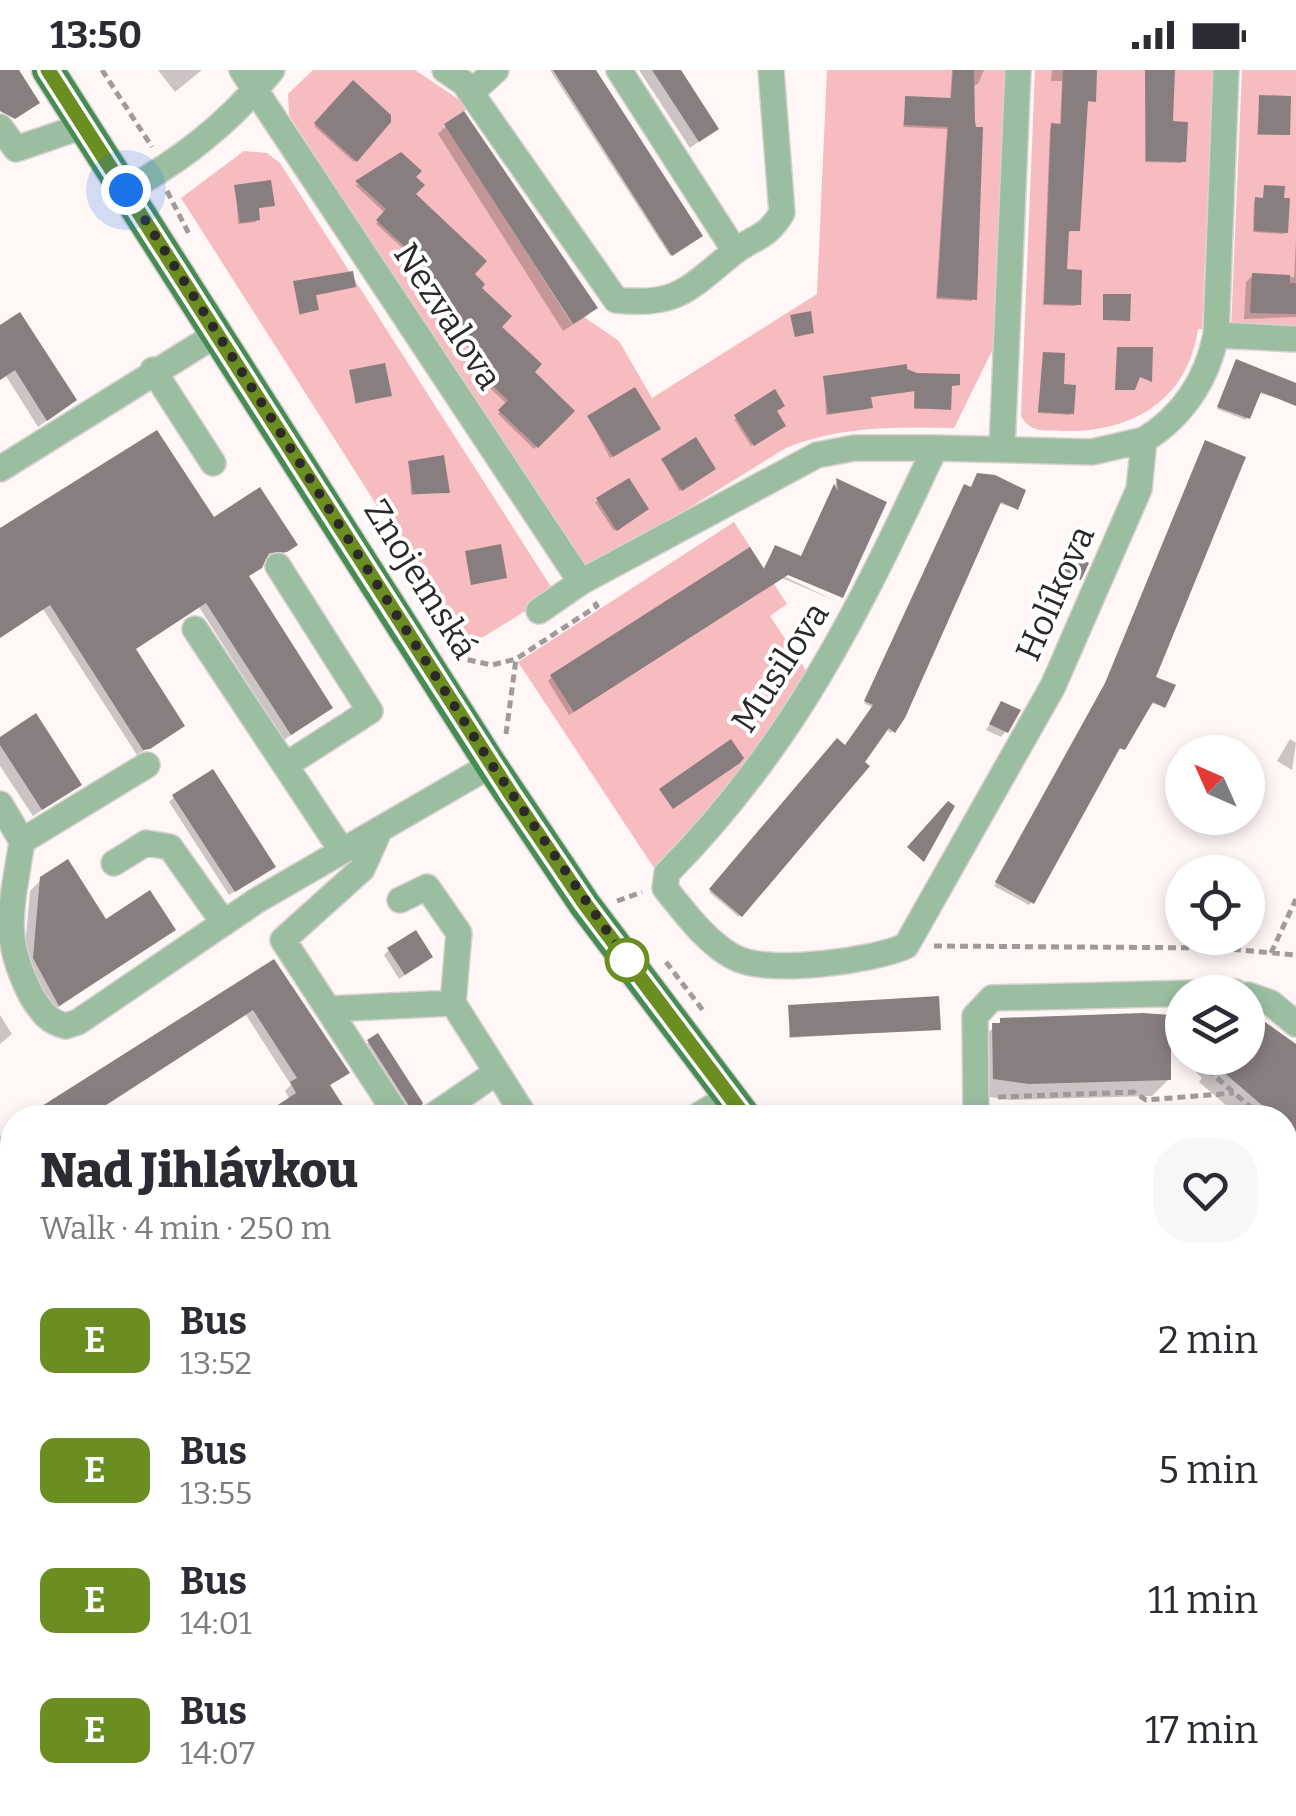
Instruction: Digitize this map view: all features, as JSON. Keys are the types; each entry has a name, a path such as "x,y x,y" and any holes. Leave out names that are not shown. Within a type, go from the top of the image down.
{"main road":[{"name":"Znojemská","path":"48,70 217,334 502,754 585,904 736,1105"}],"street":[{"path":"445,70 471,93 616,300 646,304 682,296 709,278 735,251 770,233 782,214 783,184 775,146 771,70"},
{"path":"471,93 496,70"},
{"path":"619,70 735,251"},
{"path":"1002,449 1018,70"},
{"path":"539,611 581,582 817,454 854,448 1092,452 1144,440 1182,409 1200,382 1216,335 1226,70"},
{"path":"126,190 162,171 217,129 257,76"},
{"name":"Nezvalova","path":"257,76 581,582"},
{"path":"0,127 8,154 86,126"},
{"path":"0,470 152,370 217,334"},
{"path":"1216,335 1296,339"},
{"path":"152,370 212,463"},
{"name":"Holíkova","path":"906,946 1053,686 1138,489 1144,440"},
{"name":"Musilova","path":"906,946 880,958 762,964 722,950 665,888 667,873 792,723 820,679 853,622 935,448"},
{"path":"278,566 370,711 286,765"},
{"path":"195,629 342,851"},
{"path":"0,804 13,837 3,945 45,1016 66,1026 78,1022 224,923 502,754"},
{"path":"13,837 147,765"},
{"path":"380,829 376,846 362,870 283,940 391,1105"},
{"path":"114,863 146,844 170,847 224,923"},
{"path":"400,900 426,887 459,932 453,1003 518,1105"},
{"path":"976,1105 975,1016 992,998 1165,993"},
{"path":"1265,1001 1296,1024"},
{"path":"328,1009 453,1003"},
{"path":"449,1105 497,1072"}],"path":[{"path":"102,70 151,142 169,201 197,247"},
{"path":"449,647 466,672"},
{"path":"502,754 516,660"},
{"path":"496,718 506,734"},
{"path":"607,886 625,911"},
{"path":"1271,953 1296,899"},
{"path":"906,946 1073,945 1296,955"},
{"path":"657,950 712,1024"},
{"path":"1214,1075 1247,1105"},
{"path":"997,1105 1134,1092 1146,1100 1234,1093"}],"shaded area":[{"path":"313,70 415,70 470,107 445,124 572,324 584,317 619,341 652,398 817,294 827,70 1005,70 994,347 954,428 848,432 786,448 595,566 575,562 289,115 288,94"},
{"path":"1035,70 1213,70 1202,329 1198,329 1182,376 1168,394 1132,419 1110,426 1043,430 1033,428 1021,416"},
{"path":"1242,70 1296,70 1296,331 1231,330"},
{"path":"244,151 267,153 280,163 555,593 467,647 181,198"},
{"path":"734,522 787,604 770,616 811,678 762,746 656,871 518,662"}],"building":[{"path":"0,70 19,70 40,103 15,119 0,111"},
{"path":"553,70 596,70 703,236 672,256"},
{"path":"652,70 681,70 719,129 699,142"},
{"path":"953,70 974,70 975,121 976,127 983,127 977,300 937,297 948,127 904,125 905,96 951,98"},
{"path":"1063,70 1097,70 1096,102 1088,101 1080,231 1069,231 1067,269 1082,270 1081,305 1044,304 1051,123 1061,124"},
{"path":"1145,70 1175,70 1173,121 1188,122 1186,162 1146,161"},
{"path":"353,80 391,115 391,122 357,162 314,123"},
{"path":"1259,95 1291,96 1290,135 1258,134"},
{"path":"464,111 598,308 573,324 444,124"},
{"path":"401,152 422,171 416,177 425,185 416,194 487,261 475,274 485,284 482,288 512,316 502,327 542,364 535,372 575,411 538,448 498,410 508,400 468,363 477,353 437,315 446,305 406,268 416,257 376,220 386,209 355,181"},
{"path":"271,180 275,206 259,208 260,220 240,223 234,185"},
{"path":"1264,185 1285,186 1284,198 1290,198 1288,233 1254,231 1255,197 1263,198"},
{"path":"353,271 356,287 316,295 319,310 300,314 293,281"},
{"path":"1252,273 1290,275 1290,283 1296,283 1296,314 1250,313"},
{"path":"1103,294 1131,294 1130,321 1103,320"},
{"path":"811,311 814,333 795,337 790,315"},
{"path":"20,312 77,400 47,421 15,370 0,380 0,325"},
{"path":"1117,347 1153,347 1152,382 1140,377 1135,390 1115,390"},
{"path":"1043,352 1065,353 1064,384 1076,385 1074,414 1038,412"},
{"path":"1236,359 1296,383 1296,406 1261,392 1250,419 1217,407"},
{"path":"385,363 392,396 356,403 349,370"},
{"path":"907,364 907,369 917,373 960,374 960,385 952,386 951,410 914,408 915,391 871,397 873,408 828,414 823,376"},
{"path":"635,387 661,429 613,457 587,416"},
{"path":"775,389 785,406 777,411 786,426 754,446 734,415"},
{"path":"157,430 214,517 260,487 298,545 287,552 269,553 262,568 249,576 333,708 291,735 206,603 136,649 185,726 150,749 143,750 50,605 0,638 0,528"},
{"path":"696,437 716,469 682,491 661,459"},
{"path":"1205,440 1246,457 1156,677 1176,685 1165,708 1153,702 1125,750 1120,748 1034,904 995,882 1105,683"},
{"path":"444,455 450,493 413,494 408,461"},
{"path":"977,473 995,475 1026,490 1018,510 1001,502 895,733 889,728 865,762 870,766 742,917 709,889 837,738 845,745 873,705 864,701 964,484 971,487"},
{"path":"629,478 649,509 617,531 596,498"},
{"path":"836,478 887,502 843,598 788,575 574,712 550,675 750,547 764,569 775,545 801,556 834,484 838,491"},
{"path":"501,544 507,578 471,585 465,551"},
{"path":"1070,555 1089,563 1081,580 1062,572"},
{"path":"1001,701 1021,710 1008,733 989,724"},
{"path":"36,713 82,785 42,810 0,745 0,737"},
{"path":"731,739 744,758 740,763 673,809 659,789"},
{"path":"213,769 276,867 235,892 172,795"},
{"path":"948,801 955,806 924,862 907,847"},
{"path":"68,859 106,919 150,890 176,930 59,1006 33,958 40,877"},
{"path":"416,930 433,957 405,975 387,948"},
{"path":"274,959 350,1073 330,1085 343,1105 278,1105 296,1093 290,1082 297,1078 253,1010 106,1105 44,1105"},
{"path":"939,996 941,1030 790,1037 788,1005"},
{"path":"1165,1015 1165,1075 1171,1075 1171,1080 1029,1084 993,1079 992,1023 1000,1023 1000,1018"},
{"path":"1265,1022 1296,1044 1296,1105 1262,1105 1227,1075 1265,1075"},
{"path":"378,1033 422,1105 409,1105 367,1040"}],"bus line":[{"name":"E","path":"48,70 510,793 585,904 736,1105"}],"route":[{"path":"126,190 492,765 627,960"}]}
